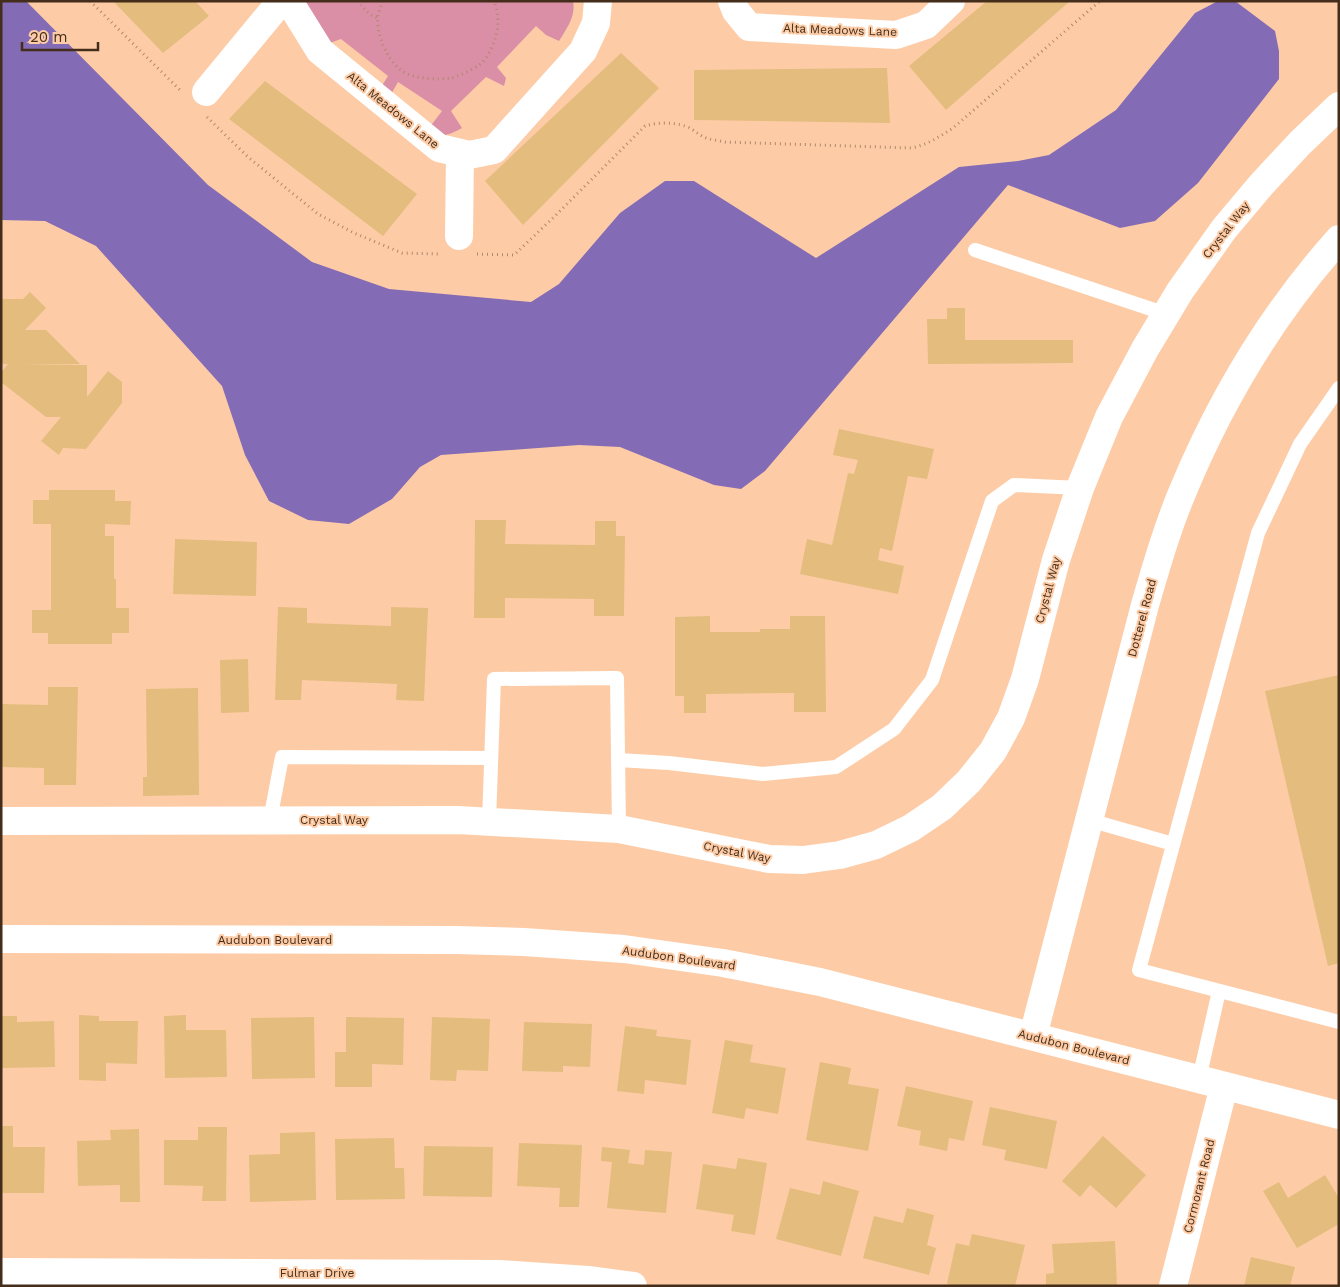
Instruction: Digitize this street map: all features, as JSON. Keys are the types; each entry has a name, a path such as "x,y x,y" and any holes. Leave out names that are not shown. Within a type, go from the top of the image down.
{"street":[{"path":"198,101 281,1"},
{"name":"Alta Meadows Lane","path":"289,1 320,51 438,148 469,155 494,150 583,51 596,23 598,1"},
{"name":"Alta Meadows Lane","path":"732,1 736,10 749,27 896,35 926,24 950,1"},
{"name":"Crystal Way","path":"1,821 458,820 619,829 769,859 802,860 840,855 876,844 910,828 942,807 970,781 993,751 1011,718 1025,679 1056,560 1080,488 1110,416 1145,348 1180,292 1224,229 1300,143 1339,106"},
{"path":"460,152 462,248"},
{"name":"Dotterel Road","path":"1033,1036 1147,596 1181,495 1203,444 1237,380 1276,318 1320,260 1339,239"},
{"name":"Audubon Boulevard","path":"1,939 456,940 524,942 624,949 723,963 820,982 1339,1115"},
{"name":"Cormorant Road","path":"1173,1286 1212,1082"},
{"name":"Fulmar Drive","path":"1,1272 499,1274 588,1280 633,1286"}],"lane":[{"path":"975,250 1166,314"},
{"path":"1339,388 1300,444 1258,533 1139,970 1339,1022"},
{"path":"618,760 669,763 763,774 836,767 894,729 932,680 992,502 1014,485 1080,488"},
{"path":"489,822 494,679 617,678 619,829"},
{"path":"270,820 282,757 491,758"},
{"path":"1089,820 1173,844"},
{"path":"1212,1082 1219,991"}],"path":[{"path":"90,1 198,101 248,157 318,214 354,233 402,253 462,248 514,255 645,126 654,123 683,126 709,139 725,142 911,148 922,146 953,128 1100,1"},
{"path":"357,1 370,15 378,18"},
{"path":"383,1 378,18 380,35 385,49 392,61 403,71 420,78 452,78 481,65 491,49 496,36 499,21 494,1"}],"shaded area":[{"path":"1,1 26,1 208,185 312,262 389,289 531,302 559,284 620,213 665,181 694,181 816,258 959,167 1018,161 1049,155 1116,110 1195,13 1218,1 1235,1 1275,31 1279,51 1279,79 1198,183 1155,221 1120,228 1008,185 765,471 741,489 714,485 620,447 579,445 441,455 420,467 392,499 349,524 308,520 269,501 245,455 222,386 96,246 45,221 1,220"},
{"path":"296,1 573,1 574,6 570,22 559,41 546,35 536,26 497,67 506,78 504,86 486,77 451,111 462,128 442,135 429,128 442,111 398,82 389,98 378,92 388,76 341,39 327,44"}],"building":[{"path":"113,1 195,1 209,16 163,53"},
{"path":"987,1 1070,1 946,110 909,66"},
{"path":"621,53 659,88 523,225 485,181"},
{"path":"887,68 890,123 694,120 694,70"},
{"path":"265,81 417,194 383,236 229,119"},
{"path":"30,292 46,308 25,330 46,330 80,364 21,365 87,365 87,397 108,371 122,382 122,403 86,449 63,448 59,455 41,441 61,417 46,417 1,382 1,373 8,364 1,362 2,299 23,299"},
{"path":"947,308 965,308 965,340 1073,340 1073,363 928,364 927,319 947,319"},
{"path":"839,429 934,449 927,479 908,476 892,551 880,548 878,560 904,566 898,594 800,574 807,539 832,545 848,473 854,474 858,460 833,455"},
{"path":"49,490 115,490 115,501 131,501 130,525 105,524 105,536 114,536 116,608 129,608 129,633 112,633 112,644 48,644 48,633 32,633 32,610 51,610 51,524 33,524 33,500 49,500"},
{"path":"475,520 506,520 505,544 595,545 595,521 616,521 616,536 625,536 624,616 594,616 594,599 505,598 505,618 474,618"},
{"path":"175,539 257,542 256,596 173,594"},
{"path":"278,607 307,608 307,623 391,626 391,607 428,608 424,701 396,700 397,684 302,680 301,700 275,700"},
{"path":"710,616 710,632 760,632 760,629 790,629 790,616 825,616 826,712 794,712 794,693 706,694 706,713 684,713 684,696 675,696 675,617"},
{"path":"248,659 249,712 221,713 220,660"},
{"path":"1339,675 1339,963 1328,966 1265,691"},
{"path":"48,687 78,687 76,785 44,785 44,768 1,767 1,704 48,705"},
{"path":"198,688 199,795 143,796 143,777 147,777 146,689"},
{"path":"79,1015 99,1016 99,1021 138,1021 137,1064 106,1063 106,1081 79,1080"},
{"path":"186,1015 186,1030 226,1030 227,1077 165,1078 164,1016"},
{"path":"1,1016 17,1016 17,1022 54,1021 55,1067 1,1068"},
{"path":"314,1017 315,1078 252,1079 251,1018"},
{"path":"346,1017 404,1018 403,1065 372,1064 372,1087 335,1087 335,1052 346,1052"},
{"path":"432,1017 490,1019 488,1071 457,1070 456,1081 430,1080"},
{"path":"524,1022 592,1024 590,1067 563,1066 563,1072 522,1071"},
{"path":"625,1026 657,1030 656,1036 691,1040 686,1085 645,1080 644,1094 617,1091"},
{"path":"725,1040 753,1045 750,1062 786,1068 778,1114 746,1108 744,1119 712,1113"},
{"path":"820,1062 851,1068 848,1084 879,1089 868,1151 806,1140"},
{"path":"906,1086 973,1101 964,1141 949,1138 947,1151 919,1145 921,1131 897,1126"},
{"path":"990,1107 1057,1121 1047,1169 1004,1160 1006,1150 982,1145"},
{"path":"1,1126 13,1126 13,1147 45,1147 44,1193 1,1193"},
{"path":"198,1127 227,1127 226,1201 202,1201 203,1186 164,1185 164,1140 198,1140"},
{"path":"139,1129 140,1202 120,1202 120,1185 78,1186 77,1141 111,1140 110,1130"},
{"path":"315,1132 316,1200 250,1202 249,1155 280,1154 280,1133"},
{"path":"1103,1136 1146,1175 1116,1208 1090,1185 1080,1197 1062,1181"},
{"path":"394,1138 395,1168 404,1168 405,1199 336,1200 335,1139"},
{"path":"519,1143 582,1145 579,1207 559,1207 560,1188 517,1186"},
{"path":"424,1146 493,1147 492,1197 423,1196"},
{"path":"602,1147 630,1150 628,1163 644,1165 645,1150 672,1152 666,1213 607,1208 612,1162 601,1161"},
{"path":"738,1158 767,1163 755,1235 731,1231 734,1215 696,1209 703,1164 736,1169"},
{"path":"1325,1175 1339,1198 1339,1224 1297,1248 1263,1191 1279,1182 1288,1198"},
{"path":"823,1181 859,1191 841,1256 776,1239 790,1188 820,1195"},
{"path":"907,1208 934,1215 927,1245 936,1248 929,1275 863,1258 874,1216 903,1223"},
{"path":"972,1234 1025,1245 1015,1286 955,1286 947,1284 956,1243 969,1246"},
{"path":"1115,1241 1117,1286 1046,1286 1046,1274 1054,1273 1052,1244"},
{"path":"1251,1257 1295,1267 1290,1286 1244,1286"}]}
